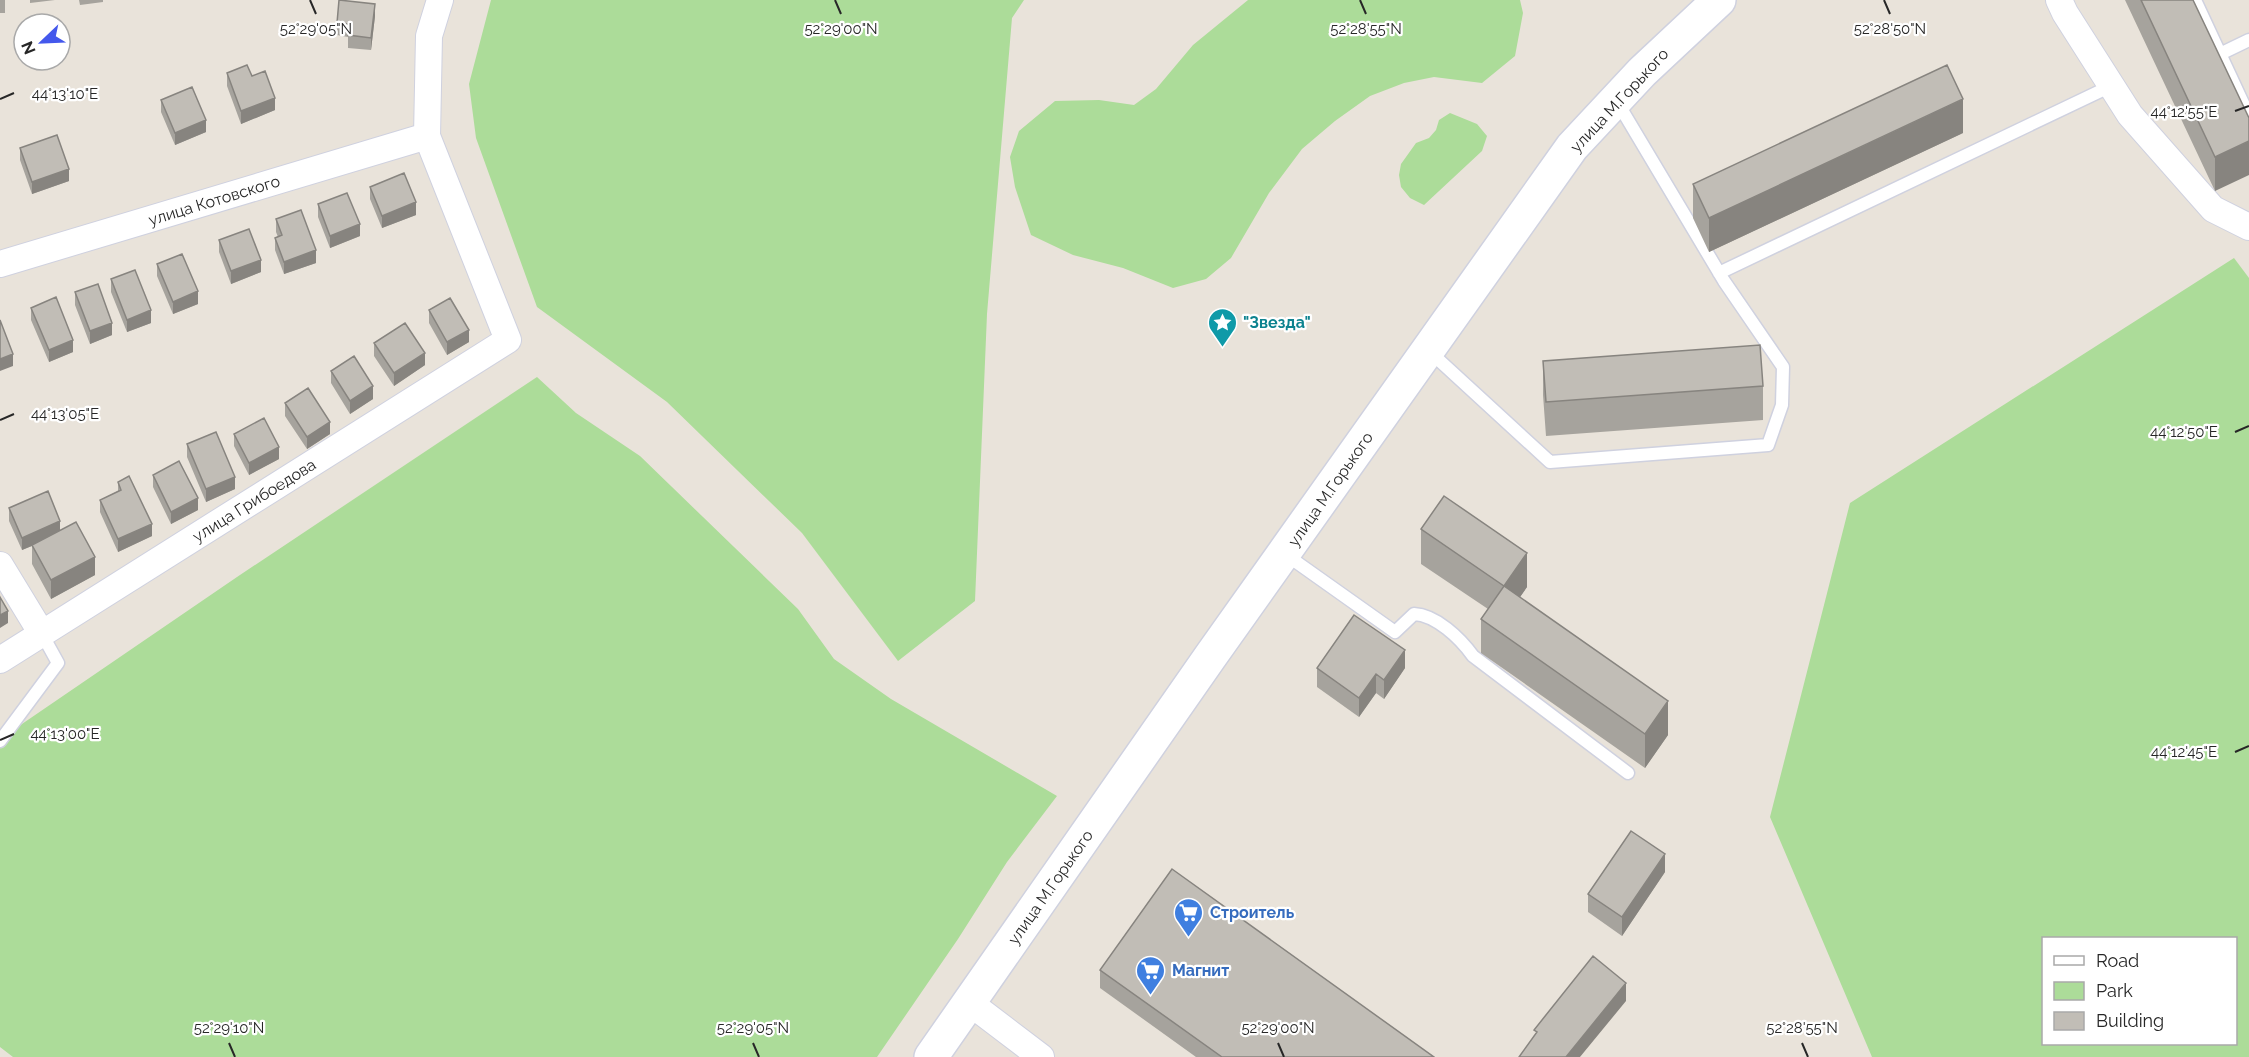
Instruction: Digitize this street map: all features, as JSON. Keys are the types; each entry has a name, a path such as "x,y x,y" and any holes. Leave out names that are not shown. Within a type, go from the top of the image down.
{"main road":[{"name":"улица М.Горького","path":"931,1057 1572,147 1714,1"}],"street":[{"path":"427,136 429,36 440,0"},
{"path":"2059,0 2130,115 2212,209 2249,227"},
{"name":"улица Котовского","path":"0,264 427,136"},
{"name":"улица Грибоедова","path":"0,660 508,340 427,136"},
{"path":"0,565 42,634"},
{"path":"970,1003 1041,1057"}],"lane":[{"path":"2195,0 2249,116"},
{"path":"2220,54 2249,40"},
{"path":"1719,273 2111,86"},
{"path":"1428,350 1550,462 1768,445 1782,405 1783,367 1719,273 1616,100"},
{"path":"1284,554 1395,632 1414,614 1425,614 1463,642 1473,656 1628,773"},
{"path":"0,741 58,663 42,634"}],"green space":[{"path":"491,0 1024,0 1012,18 987,314 975,601 898,661 802,533 667,402 537,307 476,138 469,84"},
{"path":"1248,0 1520,0 1523,13 1515,56 1482,83 1434,77 1404,83 1370,96 1335,121 1302,149 1269,193 1231,258 1206,279 1173,288 1123,268 1073,255 1031,235 1015,187 1010,157 1019,131 1055,101 1099,100 1134,105 1156,89 1193,45"},
{"path":"1450,113 1477,124 1487,136 1482,151 1424,205 1410,198 1401,187 1399,175 1401,164 1416,143 1429,138 1436,130 1439,120"},
{"path":"2234,258 2249,278 2249,1057 1872,1057 1770,817 1850,503"},
{"path":"537,377 576,413 640,456 798,609 834,659 891,699 1057,796 1007,862 958,939 877,1057 13,1057 0,1047 0,739 237,577"}],"building":[{"path":"339,0 375,4 371,38 348,35 349,24 337,23"},
{"path":"2141,0 2193,0 2249,118 2249,141 2215,157"},
{"path":"247,65 252,76 265,71 275,98 241,111 227,73"},
{"path":"1947,65 1963,99 1709,218 1693,184"},
{"path":"192,87 206,120 175,133 161,100"},
{"path":"57,135 69,169 32,182 20,148"},
{"path":"404,173 416,202 382,216 370,187"},
{"path":"347,193 360,224 330,236 318,204"},
{"path":"301,210 316,250 284,262 275,238 282,235 276,219"},
{"path":"249,229 261,260 231,271 219,240"},
{"path":"182,254 198,291 173,302 157,264"},
{"path":"135,270 151,310 127,320 111,279"},
{"path":"98,284 112,323 90,331 75,292"},
{"path":"56,297 73,340 49,350 31,308"},
{"path":"450,298 469,330 447,342 429,310"},
{"path":"0,320 13,354 0,359"},
{"path":"405,323 425,353 394,373 374,343"},
{"path":"1760,345 1763,386 1546,402 1543,361"},
{"path":"354,356 373,386 350,401 331,371"},
{"path":"308,388 330,422 307,437 285,403"},
{"path":"264,418 279,447 249,463 234,434"},
{"path":"216,432 235,477 206,489 187,444"},
{"path":"179,461 198,498 171,512 153,475"},
{"path":"129,476 152,524 118,539 100,500 121,490 118,482"},
{"path":"48,491 60,521 22,538 9,508"},
{"path":"1444,496 1527,553 1504,586 1421,529"},
{"path":"76,522 95,557 51,580 32,545"},
{"path":"1504,586 1668,701 1645,734 1481,619"},
{"path":"0,597 8,611 0,615"},
{"path":"1354,615 1405,650 1384,680 1376,674 1359,698 1317,668"},
{"path":"1631,831 1665,854 1622,917 1588,894"},
{"name":"Строитель","path":"1172,869 1434,1057 1222,1057 1100,970"},
{"path":"1593,956 1626,983 1566,1057 1519,1057 1537,1032 1534,1030"}],"place":[{"name":"\"Звезда\"","path":"1222,348"},
{"name":"Строитель","path":"1189,938"},
{"name":"Магнит","path":"1151,996"}]}
